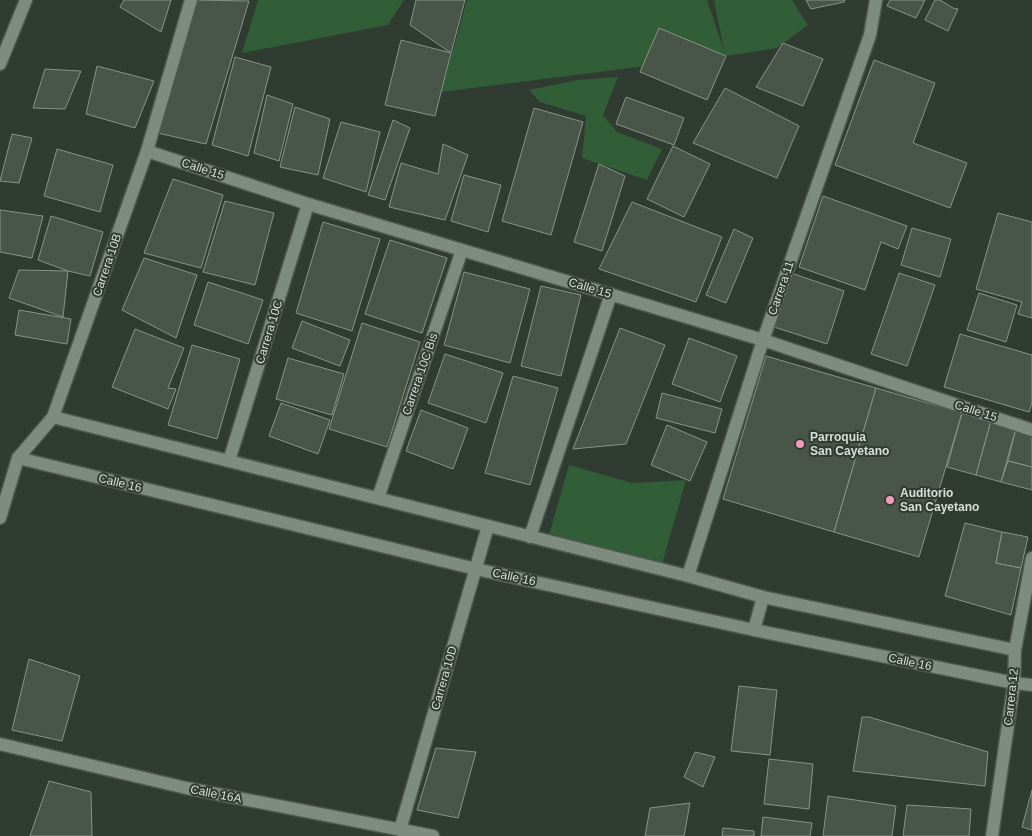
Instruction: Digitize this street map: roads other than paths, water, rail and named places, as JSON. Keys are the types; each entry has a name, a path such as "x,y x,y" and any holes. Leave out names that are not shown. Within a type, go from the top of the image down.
{"street":[{"path":"0,64 26,0"},
{"name":"Carrera 10B","path":"0,518 18,458 53,417 147,151 192,0"},
{"name":"Carrera 11","path":"688,576 763,340 870,35 876,0"},
{"name":"Calle 15","path":"147,151 308,204 763,340 1032,430"},
{"name":"Carrera 10C","path":"229,461 308,204"},
{"name":"Carrera 10C Bis","path":"378,498 462,250"},
{"path":"530,537 611,294"},
{"path":"53,417 688,576 763,597 1015,650"},
{"name":"Calle 16","path":"18,458 476,569 754,630 1014,683 1032,684"},
{"name":"Carrera 10D","path":"400,830 488,526"},
{"name":"Carrera 12","path":"992,836 1014,683 1015,650 1032,558"},
{"path":"754,630 763,597"},
{"name":"Calle 16A","path":"0,744 186,788 433,836"}],"place":[{"name":"Parroquia San Cayetano","path":"800,444"},
{"name":"Auditorio San Cayetano","path":"890,500"}]}
